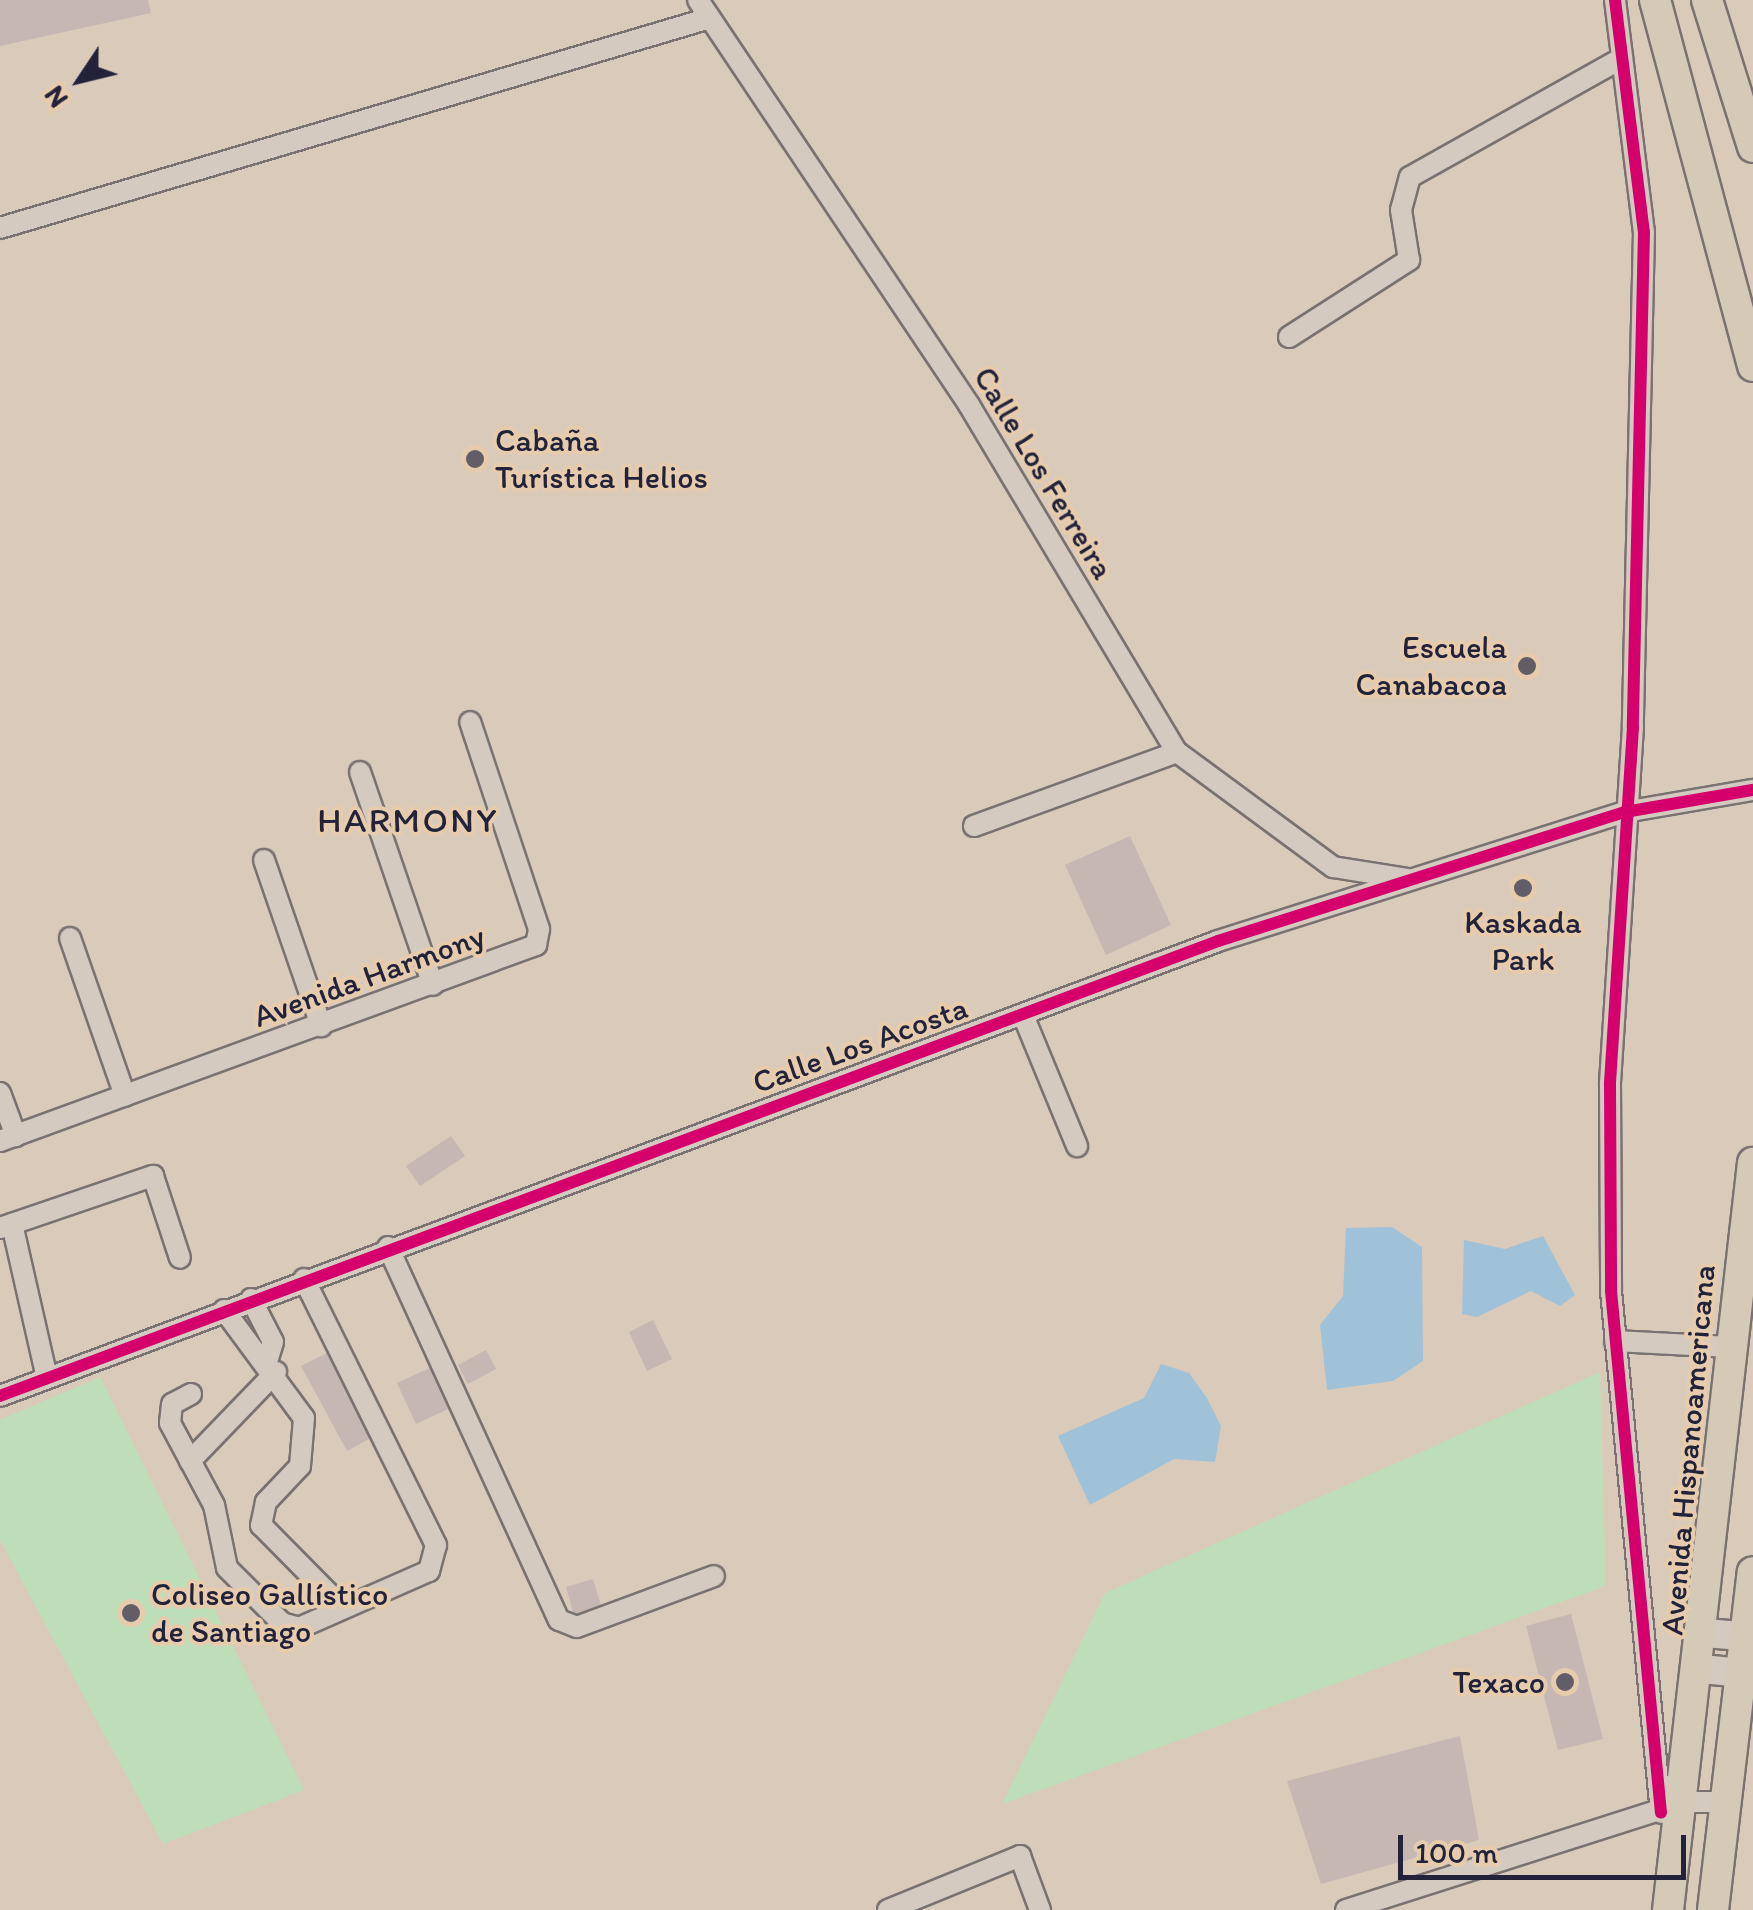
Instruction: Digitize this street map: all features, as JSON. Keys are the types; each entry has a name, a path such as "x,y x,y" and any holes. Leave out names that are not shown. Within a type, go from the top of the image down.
{"main road":[{"path":"1655,0 1753,366"},
{"path":"1707,0 1753,148"},
{"name":"Avenida Hispanoamericana","path":"1668,1910 1673,1808 1702,1669 1730,1347 1753,1163"},
{"path":"1713,1910 1749,1673 1753,1572"}],"street":[{"name":"Calle Los Ferreira","path":"698,0 969,405 1177,752 1333,867 1414,880"},
{"path":"1615,0 1644,232 1626,812 1610,1084 1615,1341 1673,1808"},
{"path":"0,228 710,18"},
{"path":"1290,337 1409,260 1400,210 1410,177 1622,58"},
{"name":"Avenida Harmony","path":"8,1138 528,951 540,938 470,722"},
{"path":"974,826 1177,752"},
{"path":"360,772 432,985"},
{"name":"Calle Los Acosta","path":"0,1396 388,1247 1023,1015 1414,880 1626,812 1753,790"},
{"path":"264,860 320,1026"},
{"path":"70,938 126,1096"},
{"path":"1023,1015 1077,1146"},
{"path":"0,1093 8,1138"},
{"path":"46,1378 6,1226 154,1176 180,1258"},
{"path":"388,1247 559,1620 578,1626 714,1576"},
{"path":"191,1394 168,1411 214,1505 227,1568 254,1599 299,1628 429,1571 436,1545 304,1279"},
{"path":"251,1299 273,1342 272,1365 308,1442 260,1520 274,1546 311,1570 342,1607"},
{"path":"224,1310 253,1352 272,1365"},
{"path":"1615,1341 1730,1347"},
{"path":"190,1460 272,1365"},
{"path":"1705,1632 1750,1637"},
{"path":"1702,1669 1749,1673"},
{"path":"1346,1910 1673,1808 1727,1802"},
{"path":"888,1910 1020,1856 1040,1910"}],"green space":[{"path":"1600,1372 1606,1586 1002,1804 1105,1593"},
{"name":"Coliseo Gallístico de Santiago","path":"100,1377 304,1790 163,1844 0,1540 0,1420"}],"water":[{"path":"1392,1227 1422,1247 1423,1361 1393,1381 1327,1390 1320,1325 1343,1296 1346,1228"},
{"path":"1543,1236 1575,1295 1560,1306 1531,1291 1477,1317 1462,1314 1464,1240 1505,1249"},
{"path":"1161,1364 1189,1373 1207,1398 1221,1426 1215,1462 1174,1459 1090,1505 1058,1436 1144,1398"}],"building":[{"path":"0,0 148,0 151,13 0,46"},
{"path":"1130,836 1171,925 1106,955 1065,865"},
{"path":"451,1136 465,1156 420,1186 406,1166"},
{"path":"653,1320 672,1359 647,1371 629,1332"},
{"path":"333,1350 378,1434 347,1451 301,1366"},
{"path":"486,1350 496,1369 468,1384 458,1365"},
{"path":"443,1362 463,1402 416,1424 397,1383"},
{"path":"593,1579 602,1609 574,1616 566,1587"},
{"name":"Texaco","path":"1571,1614 1603,1739 1558,1750 1526,1626"},
{"path":"1460,1736 1479,1840 1321,1884 1287,1781"}],"cycle path":[{"path":"1615,0 1644,232 1633,727 1610,1084 1611,1291 1661,1813"},
{"path":"0,1396 1218,941 1625,812 1753,790"}],"place":[{"name":"Cabaña Turística Helios","path":"475,459"},
{"name":"Escuela Canabacoa","path":"1527,666"},
{"name":"Kaskada Park","path":"1523,888"},
{"name":"Coliseo Gallístico de Santiago","path":"131,1613"},
{"name":"Texaco","path":"1565,1682"}],"district":[{"name":"HARMONY","path":"408,820"}]}
